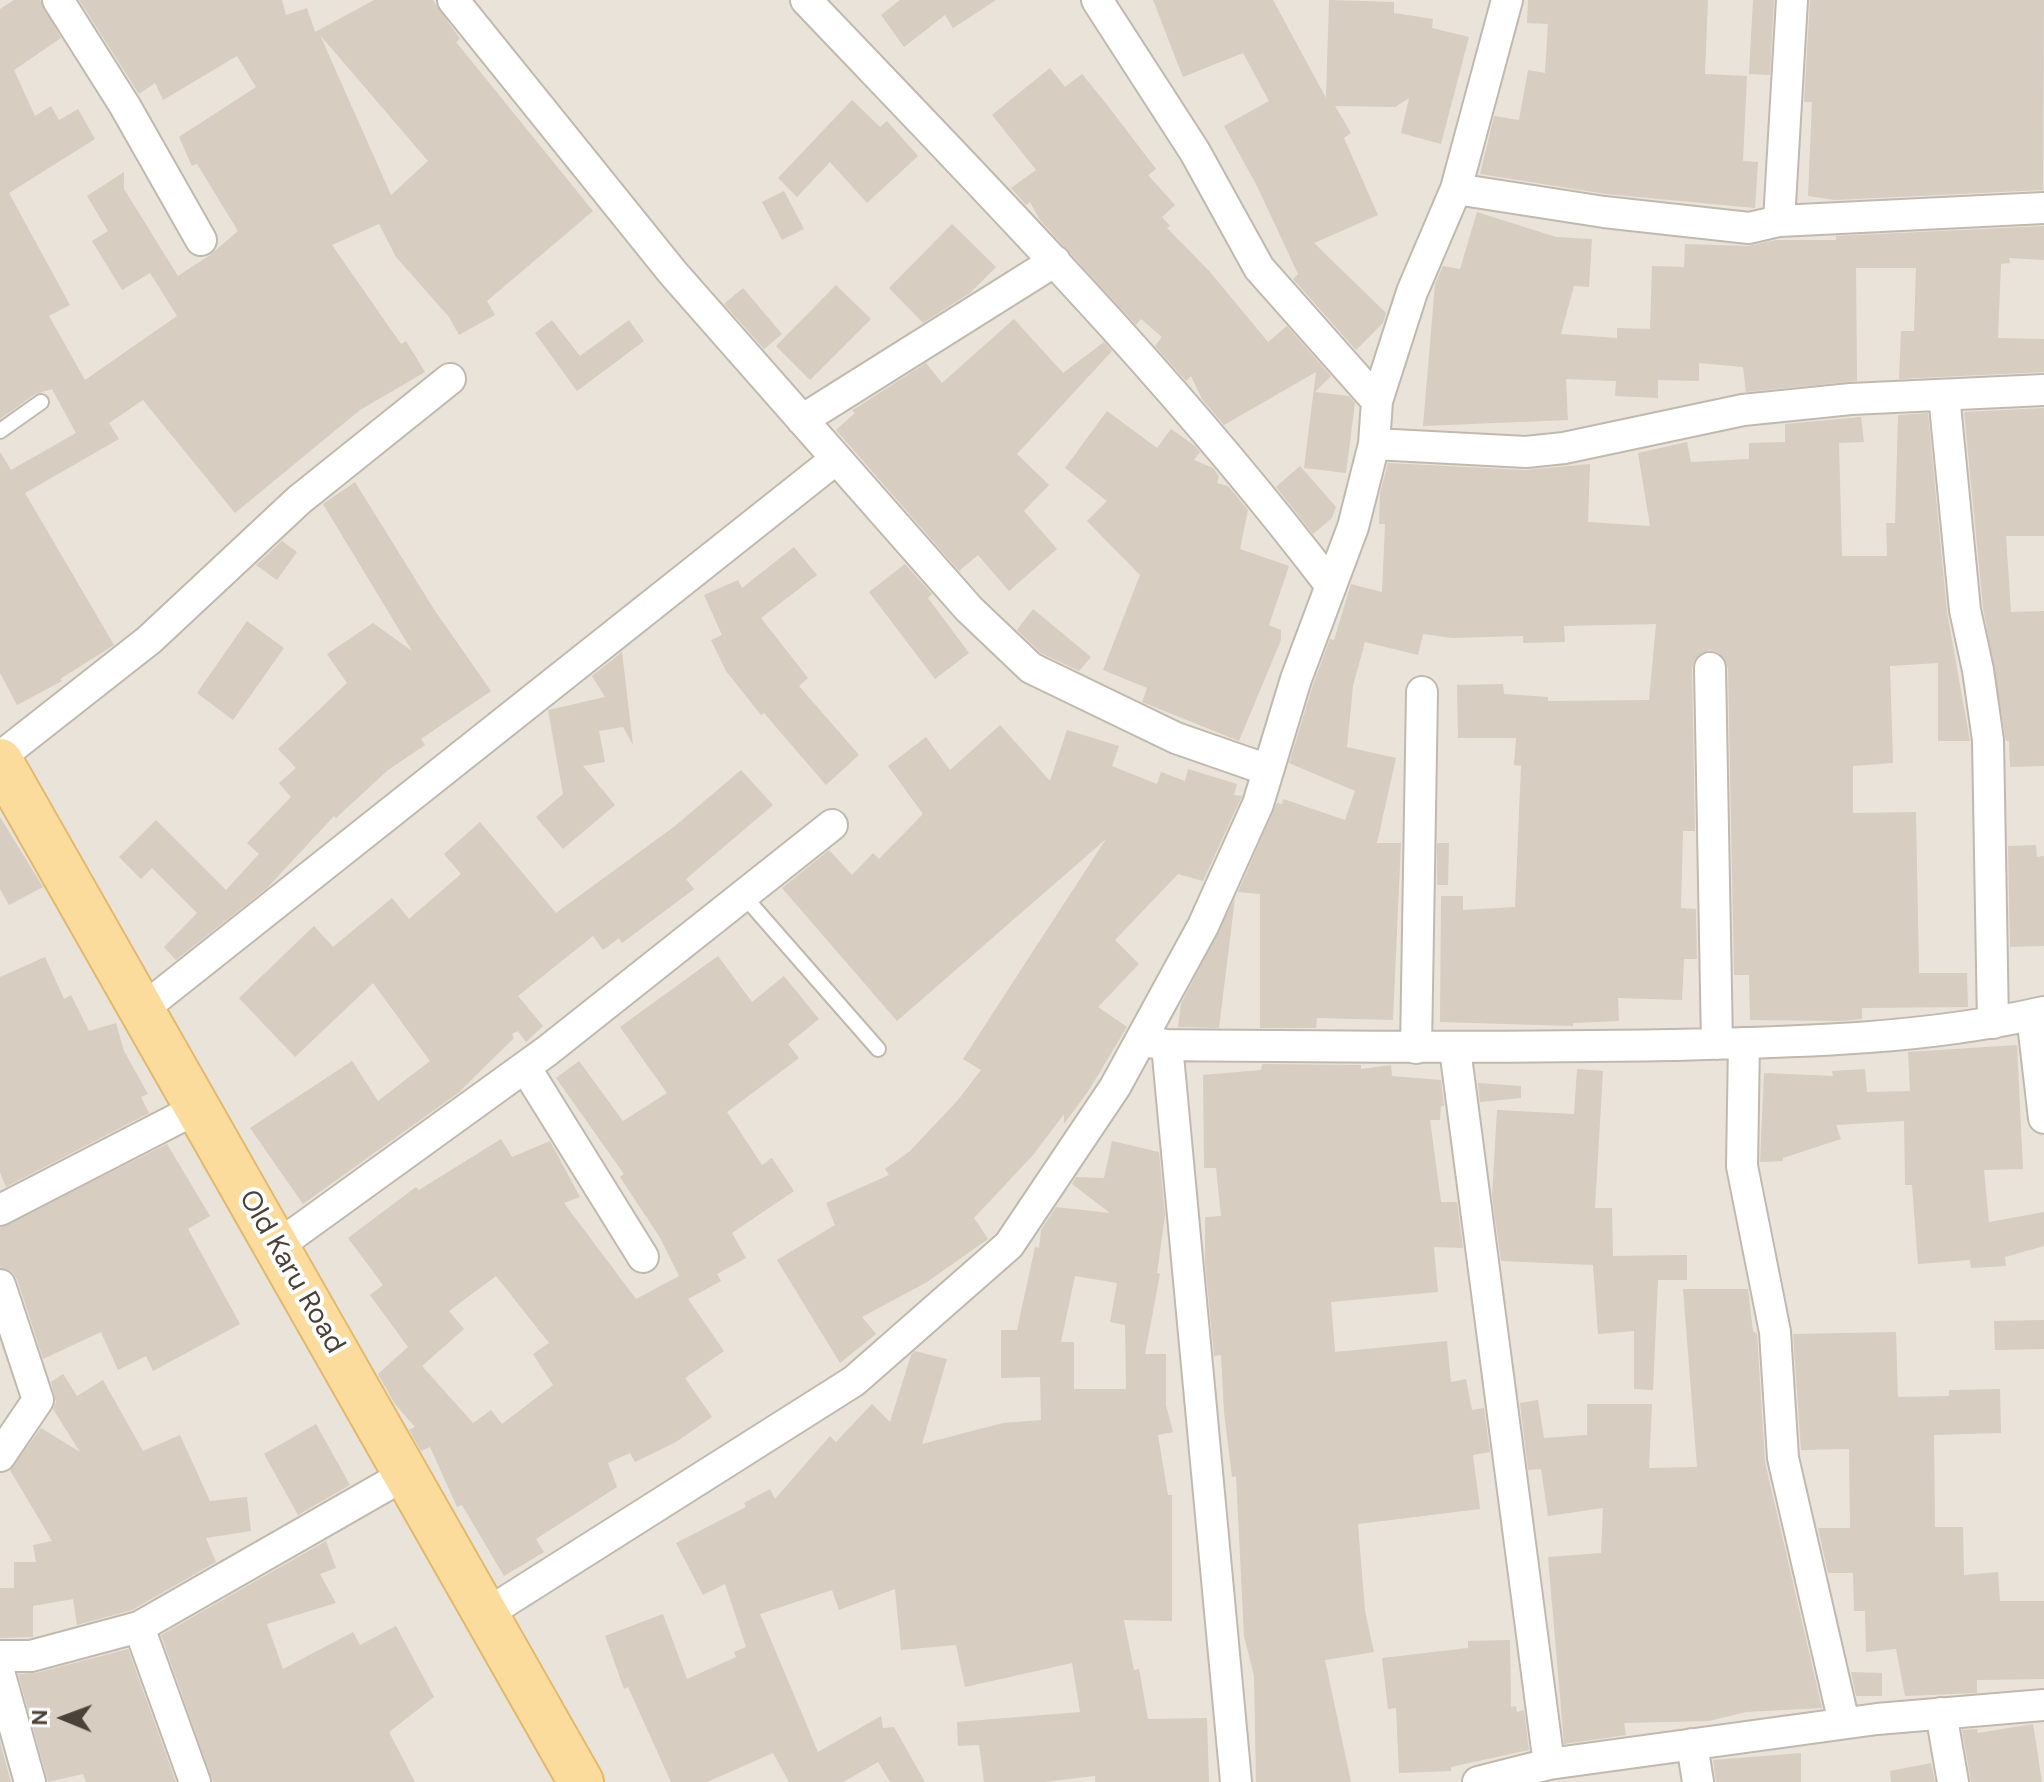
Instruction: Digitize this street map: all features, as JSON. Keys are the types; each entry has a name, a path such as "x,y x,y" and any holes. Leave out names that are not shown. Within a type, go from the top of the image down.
{"main road":[{"name":"Old Karu Road","path":"0,759 139,1012 408,1473 581,1782"}],"street":[{"path":"58,0 125,106 201,240"},
{"path":"453,0 673,273 969,609 1031,668 1176,738 1268,770"},
{"path":"806,0 1055,261 1258,489 1331,586"},
{"path":"1097,0 1195,152 1259,268 1377,401"},
{"path":"486,1614 854,1381 1009,1245 1115,1087 1154,1043 1258,804 1296,679 1353,527 1374,444 1377,401 1412,292 1456,189 1507,0"},
{"path":"1779,221 1792,0"},
{"path":"1456,189 1604,212 1749,228 1779,221 2044,208"},
{"path":"802,420 1055,261"},
{"path":"0,759 149,640 299,500 450,379"},
{"path":"1374,444 1526,452 1577,446 1743,410 2044,390"},
{"path":"1944,395 1965,610 1988,740 1993,1023"},
{"path":"139,1012 836,459"},
{"path":"1710,668 1731,1043 1742,1166 1775,1332 1783,1458 1844,1723"},
{"path":"1416,1048 1422,692"},
{"path":"276,1247 525,1067 832,825"},
{"path":"1154,1043 1455,1049 1854,1040 1993,1023 2038,1013 2044,1118"},
{"path":"1154,1043 1236,1782"},
{"path":"1455,1049 1549,1764"},
{"path":"525,1067 643,1257"},
{"path":"0,1210 196,1109"},
{"path":"0,1285 38,1400 0,1456"},
{"path":"0,1359 29,1367"},
{"path":"0,1656 31,1656 139,1627 408,1473"},
{"path":"139,1627 195,1782"},
{"path":"0,1675 30,1782"},
{"path":"1478,1782 1549,1764 1844,1723 2044,1705"},
{"path":"1941,1713 1953,1782"},
{"path":"1692,1744 1698,1782"}],"lane":[{"path":"0,431 41,402"},
{"path":"743,895 878,1049"}],"shaded area":[{"path":"0,0 2044,0 2044,1782 0,1782"}],"building":[{"path":"14,0 40,0 61,38 14,70 35,116 51,106 59,120 78,109 95,139 9,193 70,305 49,316 85,380 177,316 150,273 122,290 92,241 108,231 87,196 124,172 124,189 178,276 238,231 197,164 192,166 179,137 256,87 237,56 163,100 155,83 139,94 79,0 282,0 286,15 307,8 315,32 374,0 433,0 460,39 456,42 593,211 487,301 495,315 459,335 449,317 396,257 379,224 332,245 401,344 406,341 425,372 360,410 235,513 143,400 109,423 119,439 25,493 114,645 60,679 62,681 17,705 0,673 0,452 11,470 76,433 52,389 35,394 0,419 0,9","holes":["320,35 428,161 391,195"]},
{"path":"900,0 996,0 953,28 945,15 904,47 881,15"},
{"path":"1153,0 1273,0 1326,98 1329,0 1394,2 1394,13 1433,19 1432,28 1469,37 1441,144 1401,133 1409,98 1395,107 1335,106 1351,133 1344,138 1378,215 1314,243 1386,313 1383,323 1356,350 1293,279 1298,274 1257,186 1224,126 1269,101 1243,53 1183,77"},
{"path":"1528,0 1708,0 1705,74 1747,76 1743,161 1758,162 1755,208 1606,194 1480,174 1494,116 1519,120 1528,70 1545,73 1548,24 1527,23"},
{"path":"1753,0 1774,0 1770,75 1749,74"},
{"path":"1810,0 2044,0 2043,190 1835,200 1808,196 1812,102 1804,102"},
{"path":"1050,68 1065,87 1082,74 1108,106 1156,169 1148,175 1175,205 1162,217 1170,226 1167,228 1210,272 1268,342 1287,326 1331,376 1315,392 1349,396 1355,403 1346,473 1304,468 1316,372 1224,425 1202,399 1191,376 1186,381 1155,346 1162,337 1141,319 1136,325 1040,220 1030,202 1026,205 1011,188 1036,170 992,115"},
{"path":"852,100 880,127 887,121 918,156 867,203 830,162 797,197 778,178"},
{"path":"784,191 804,229 782,240 762,202"},
{"path":"1477,212 1556,237 1592,239 1589,287 1574,286 1561,334 1617,338 1617,328 1650,329 1652,266 1684,267 1685,244 1748,246 1776,240 1836,240 1836,236 2044,226 2044,260 2009,258 2010,263 2001,264 1998,338 2044,339 2044,372 1899,379 1901,331 1914,331 1916,268 1856,268 1857,381 1746,392 1743,367 1699,363 1699,381 1658,380 1658,398 1615,396 1616,381 1566,379 1568,420 1423,426 1435,284 1443,266 1460,269"},
{"path":"952,224 996,267 970,293 923,323 889,288"},
{"path":"836,285 871,319 810,380 776,346"},
{"path":"743,288 782,334 764,349 724,304"},
{"path":"1014,319 1063,373 1104,342 1112,351 1017,454 1049,485 1024,511 1057,549 1009,591 978,555 959,571 836,430 855,413 852,410 926,363 942,383"},
{"path":"552,320 580,356 629,320 644,341 577,391 535,333"},
{"path":"2044,408 2044,536 2006,536 2011,612 2044,611 2044,766 2010,767 2009,741 2006,741 1983,607 1964,412"},
{"path":"1107,411 1157,448 1171,429 1195,446 1200,452 1194,460 1213,468 1219,476 1217,483 1228,486 1248,510 1240,549 1289,566 1269,625 1281,630 1281,640 1239,741 1142,702 1147,688 1103,670 1140,575 1087,521 1107,501 1065,468"},
{"path":"1928,413 1947,612 1970,741 1938,741 1938,663 1890,666 1893,763 1853,766 1853,813 1916,812 1919,973 1967,973 1968,1007 1862,1008 1862,1019 1840,1021 1750,1020 1749,975 1734,975 1728,668 1719,653 1709,650 1695,659 1692,668 1695,831 1683,831 1681,908 1696,909 1697,959 1684,959 1682,1000 1618,998 1619,1021 1573,1023 1573,1026 1440,1022 1441,896 1463,896 1463,910 1515,907 1521,766 1514,765 1516,738 1458,738 1457,685 1503,684 1504,694 1548,697 1548,701 1649,700 1656,624 1564,626 1565,642 1523,643 1523,636 1452,638 1423,634 1418,655 1365,642 1353,686 1347,747 1396,758 1377,843 1401,843 1393,1020 1317,1018 1316,1028 1260,1028 1260,894 1238,892 1277,803 1282,804 1283,799 1345,820 1355,791 1289,763 1313,685 1330,639 1334,640 1351,584 1382,592 1385,524 1379,524 1380,493 1388,463 1525,470 1590,464 1588,522 1650,526 1638,453 1687,442 1691,462 1749,459 1749,443 1785,442 1785,424 1861,417 1864,442 1839,443 1842,556 1887,556 1886,523 1895,523 1898,415"},
{"path":"1300,466 1336,507 1332,518 1313,534 1276,487"},
{"path":"355,482 435,611 491,691 421,739 425,745 388,770 336,818 334,816 266,889 176,960 164,947 197,913 152,868 141,879 119,857 156,820 226,890 259,854 247,843 291,797 279,783 296,768 278,749 347,683 327,654 373,623 412,651 323,504"},
{"path":"282,541 297,552 277,580 256,565"},
{"path":"794,547 817,575 761,618 808,678 799,686 859,755 826,785 764,713 761,715 726,671 711,640 722,635 704,595 738,580 742,588"},
{"path":"905,564 932,594 928,598 969,653 935,679 869,592"},
{"path":"1033,609 1091,657 1079,671 1041,653 1017,630"},
{"path":"247,621 284,648 233,720 197,693"},
{"path":"622,652 633,745 623,727 599,731 605,762 583,766 615,805 563,849 536,817 563,794 548,710 605,697 592,676"},
{"path":"1000,725 1050,781 1067,730 1119,746 1112,766 1157,784 1161,772 1185,781 1188,769 1237,784 1234,795 1242,796 1203,881 1178,874 1115,940 1139,964 1098,1007 1127,1027 1089,1090 1064,1124 1064,1114 1033,1155 974,1218 988,1239 927,1282 862,1317 876,1334 840,1363 777,1260 835,1225 826,1203 889,1175 885,1169 910,1151 958,1100 981,1070 963,1059 1106,839 897,1021 782,888 829,850 852,875 873,853 879,859 923,814 888,766 926,737 950,770"},
{"path":"741,770 773,805 686,879 694,889 622,943 619,938 603,950 593,936 518,996 543,1026 526,1042 518,1031 512,1034 514,1038 458,1093 303,1204 250,1128 352,1061 378,1101 430,1061 373,983 295,1057 239,998 314,926 333,947 392,898 409,919 461,874 444,854 480,822 556,913 675,826"},
{"path":"0,817 43,887 9,905 0,889"},
{"path":"1437,843 1449,843 1448,885 1437,885"},
{"path":"2036,845 2037,857 2044,856 2044,946 2010,947 2008,846"},
{"path":"1235,898 1219,1028 1178,1027 1181,1004"},
{"path":"718,956 752,1002 784,976 819,1019 788,1044 799,1058 727,1112 762,1165 772,1158 794,1191 732,1233 746,1258 717,1274 721,1281 688,1299 724,1351 685,1378 712,1417 676,1442 635,1462 630,1453 608,1463 617,1487 536,1539 544,1552 504,1576 462,1505 457,1507 430,1447 421,1451 409,1430 415,1427 395,1404 378,1374 408,1347 370,1295 383,1285 348,1238 416,1187 419,1190 501,1139 512,1157 550,1141 580,1197 564,1203 636,1299 679,1276 659,1236 620,1177 624,1174 556,1078 579,1061 623,1121 667,1093 620,1027","holes":["496,1276 549,1343 533,1354 553,1385 502,1424 491,1410 473,1423 422,1366 464,1329 449,1311"]},
{"path":"45,957 64,999 71,995 89,1031 116,1023 124,1051 148,1094 141,1097 149,1113 6,1187 0,1173 0,977"},
{"path":"2017,1045 2023,1169 1984,1170 1989,1222 2044,1212 2044,1246 2005,1257 2006,1266 1971,1268 1970,1260 1918,1264 1912,1185 1905,1185 1904,1121 1836,1125 1841,1139 1783,1158 1783,1161 1760,1162 1764,1073 1833,1076 1832,1071 1865,1069 1867,1092 1910,1091 1908,1052"},
{"path":"1262,1064 1361,1065 1361,1069 1391,1065 1392,1076 1441,1080 1444,1106 1441,1106 1440,1120 1430,1120 1441,1202 1457,1202 1463,1248 1434,1247 1438,1292 1331,1302 1335,1352 1447,1341 1451,1382 1466,1379 1472,1410 1484,1408 1490,1452 1473,1455 1480,1509 1358,1524 1365,1611 1374,1652 1325,1660 1351,1782 1256,1782 1254,1676 1244,1636 1236,1476 1232,1477 1221,1355 1214,1356 1205,1262 1205,1217 1221,1216 1216,1168 1204,1168 1203,1075 1261,1070"},
{"path":"1577,1069 1603,1071 1595,1208 1612,1208 1613,1256 1687,1255 1687,1280 1658,1280 1653,1390 1634,1389 1634,1331 1598,1334 1593,1265 1501,1261 1492,1196 1497,1110 1574,1114"},
{"path":"1478,1083 1521,1086 1521,1098 1480,1102"},
{"path":"1112,1141 1159,1152 1165,1215 1157,1273 1160,1274 1145,1354 1166,1354 1166,1405 1173,1432 1158,1435 1168,1495 1172,1495 1172,1621 1124,1620 1134,1670 1139,1669 1148,1719 1207,1718 1209,1782 1095,1782 1095,1776 1044,1782 984,1782 979,1745 958,1746 957,1722 1080,1712 1072,1663 965,1687 956,1645 901,1650 895,1589 839,1610 832,1590 760,1614 818,1752 881,1716 883,1728 894,1727 925,1782 890,1782 878,1762 843,1782 789,1782 773,1753 707,1782 671,1782 628,1687 624,1689 605,1636 663,1614 687,1679 736,1657 734,1652 746,1647 725,1584 703,1595 676,1543 746,1507 744,1503 770,1489 775,1499 830,1436 836,1442 872,1404 890,1422 911,1355 915,1351 947,1359 922,1444 1003,1423 1041,1420 1040,1377 1001,1378 1001,1330 1017,1330 1035,1247 1039,1248 1041,1230 1056,1207 1110,1213 1072,1184 1076,1177 1104,1178","holes":["1075,1276 1117,1283 1110,1322 1125,1325 1126,1389 1074,1389 1074,1342 1061,1342"]},
{"path":"167,1144 210,1216 188,1229 240,1324 153,1371 146,1356 118,1370 101,1332 43,1359 17,1279 11,1271 0,1267 0,1228"},
{"path":"1683,1289 1748,1289 1753,1331 1757,1334 1765,1462 1822,1708 1746,1712 1709,1721 1624,1723 1626,1735 1564,1744 1548,1557 1601,1553 1603,1508 1548,1516 1541,1469 1528,1470 1520,1403 1538,1400 1544,1438 1587,1435 1587,1404 1652,1404 1649,1468 1697,1467"},
{"path":"2044,1320 2044,1349 1995,1350 1994,1321"},
{"path":"1896,1332 1898,1397 1949,1396 1949,1390 2000,1389 2001,1433 1934,1435 1935,1527 1963,1527 1964,1575 1998,1572 2000,1601 2044,1601 2044,1679 1977,1680 1977,1693 1905,1696 1896,1649 1866,1652 1865,1611 1854,1611 1853,1573 1828,1573 1818,1528 1850,1528 1849,1449 1801,1450 1793,1334"},
{"path":"63,1374 77,1396 103,1380 143,1451 180,1435 210,1501 247,1497 251,1531 206,1538 216,1562 132,1610 77,1625 73,1599 33,1606 33,1637 0,1638 0,1588 14,1588 14,1562 36,1562 33,1545 52,1541 10,1470 41,1428 80,1452 53,1409 56,1402 51,1382"},
{"path":"316,1424 350,1485 298,1515 264,1454"},
{"path":"326,1541 336,1568 320,1574 336,1603 267,1624 283,1669 353,1632 360,1645 396,1626 434,1697 389,1732 415,1782 213,1782 161,1635"},
{"path":"1510,1640 1511,1707 1516,1706 1517,1712 1524,1710 1529,1750 1451,1767 1451,1771 1399,1773 1396,1708 1388,1709 1382,1658 1468,1648 1468,1641"},
{"path":"128,1649 176,1782 86,1782 83,1774 48,1782 18,1674 36,1673"},
{"path":"1851,1672 1882,1673 1882,1696 1856,1696"},
{"path":"2033,1724 2042,1782 1971,1782 1962,1730 1977,1729 1978,1733"},
{"path":"0,1742 11,1782 0,1782"},
{"path":"1801,1753 1801,1782 1716,1782 1713,1760"},
{"path":"1931,1763 1935,1782 1891,1782 1890,1771"}]}
